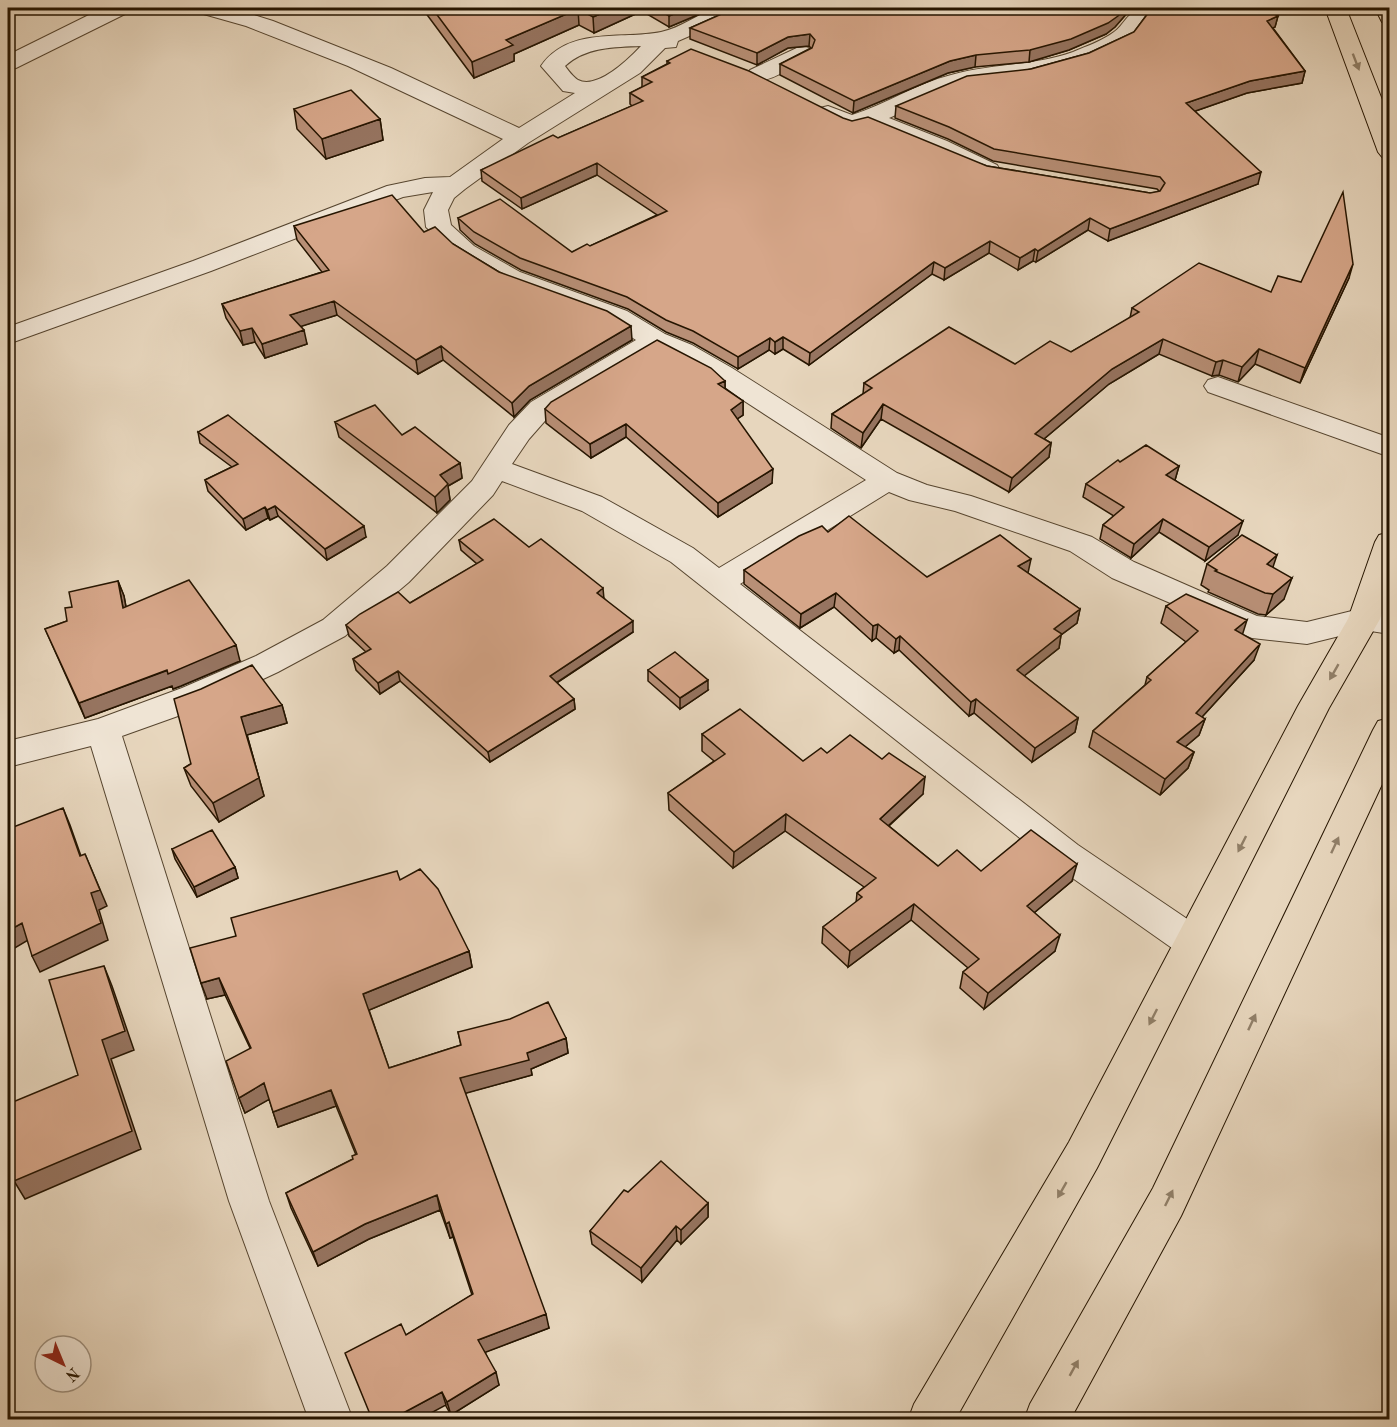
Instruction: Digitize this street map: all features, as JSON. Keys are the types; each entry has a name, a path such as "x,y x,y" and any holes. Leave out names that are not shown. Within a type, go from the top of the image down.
{"main road":[{"path":"1335,8 1389,152"},
{"path":"1384,8 1389,17"},
{"path":"930,1419 1083,1155 1314,706 1377,621 1389,542"},
{"path":"1046,1419 1167,1202 1389,730"}],"street":[{"path":"8,63 119,8"},
{"path":"207,8 229,13 345,57 429,92 520,138"},
{"path":"599,90 571,86 552,66 561,55 596,44 661,39 682,33 734,8"},
{"path":"810,103 851,123 869,118 936,87 960,79 993,73 1029,71 1066,62 1123,37 1138,18"},
{"path":"661,39 694,51"},
{"path":"661,39 632,68 520,138 444,194 436,210 439,227 465,251 511,278 618,317 655,340 682,351 722,374 887,480 919,493 961,504 1081,544 1123,570 1252,627 1306,633 1377,621"},
{"path":"779,87 748,72 801,53"},
{"path":"869,118 931,142 986,170 1005,173"},
{"path":"8,336 202,266 396,191 425,185 456,184"},
{"path":"8,754 103,730 194,697 267,664 334,628 398,574 483,488 519,432 541,408 655,340"},
{"path":"1218,386 1389,448"},
{"path":"495,468 592,504 682,555 1066,855 1192,942"},
{"path":"718,583 887,480"},
{"path":"103,730 249,1201 331,1419"}],"building":[{"path":"432,8 614,8 593,17 578,9 506,40 513,45 472,62"},
{"path":"655,8 688,8 669,16"},
{"path":"735,8 1125,8 1108,23 1071,39 1030,50 976,55 950,61 854,101 780,64 812,48 815,40 810,34 788,37 757,53 690,28"},
{"path":"1152,8 1263,8 1278,16 1267,21 1305,71 1250,81 1186,103 1261,172 1110,229 1090,218 1038,251 1035,249 1020,258 990,241 945,268 934,262 810,353 783,337 775,342 770,338 738,357 627,297 520,258 474,232 458,218 500,199 572,252 667,211 597,163 521,198 481,170 553,135 558,138 643,101 630,93 652,82 642,77 691,49 749,71 843,118 852,121 868,117 987,166 1150,193 1160,191 1165,183 1160,177 994,149 949,127 896,106 967,76 1031,69 1089,53 1134,32"},
{"path":"351,90 380,119 322,139 294,109"},
{"path":"1343,192 1353,264 1305,368 1259,349 1242,367 1223,360 1216,362 1163,339 1112,369 1035,434 1051,443 1012,478 883,404 863,433 832,414 872,388 864,383 949,327 1015,364 1050,341 1071,352 1139,312 1132,308 1199,263 1271,292 1278,276 1301,282"},
{"path":"392,195 424,232 435,227 453,244 499,272 607,311 631,326 529,386 512,403 441,346 416,360 334,301 290,315 304,330 262,344 252,328 240,331 222,304 329,270 294,226"},
{"path":"657,340 711,368 725,381 718,384 743,401 731,410 773,469 718,503 626,424 590,444 545,409 551,402"},
{"path":"375,405 402,435 415,427 460,463 440,475 448,484 435,497 335,422"},
{"path":"228,415 364,526 325,549 275,506 267,510 265,507 243,519 205,480 238,464 198,432"},
{"path":"1146,445 1179,466 1166,475 1243,521 1209,547 1163,519 1134,544 1103,525 1124,507 1086,484 1118,460 1120,462"},
{"path":"849,516 927,577 1000,535 1031,559 1018,566 1080,609 1054,629 1062,634 1017,670 1078,718 1035,748 976,699 971,702 900,636 896,639 878,624 873,626 836,593 801,614 744,570 799,536 822,526 828,532"},
{"path":"494,519 529,547 541,539 603,588 597,593 633,621 550,676 574,699 488,752 398,671 378,683 353,659 371,649 346,625 398,592 410,603 483,560 459,540"},
{"path":"1242,535 1277,555 1267,564 1292,578 1273,594 1265,593 1215,571 1217,570 1207,564"},
{"path":"189,580 236,645 168,674 167,670 79,703 45,629 67,621 65,608 72,607 69,592 118,581 123,608"},
{"path":"1186,594 1247,620 1235,630 1260,644 1196,713 1205,719 1177,742 1194,752 1165,779 1093,731 1151,680 1147,677 1198,631 1166,606"},
{"path":"675,652 708,680 680,698 648,670"},
{"path":"252,665 282,705 241,717 259,778 213,803 184,768 191,764 174,699"},
{"path":"740,709 803,761 821,748 827,753 850,735 882,759 889,753 925,777 880,819 938,866 957,850 981,871 1031,830 1077,864 1027,906 1060,935 988,993 963,972 979,959 914,904 850,951 823,927 862,897 857,893 876,878 786,814 734,852 668,793 725,754 702,734"},
{"path":"63,808 80,856 85,854 100,890 91,893 101,923 32,956 22,923 8,931 8,829"},
{"path":"212,830 235,867 194,887 172,849"},
{"path":"420,869 438,889 469,951 363,994 389,1068 461,1045 458,1032 510,1019 548,1002 566,1038 527,1053 529,1060 460,1078 546,1314 478,1340 496,1372 447,1402 442,1392 392,1419 372,1419 345,1353 401,1324 406,1335 473,1294 449,1222 446,1224 437,1195 365,1224 313,1252 286,1193 353,1159 352,1156 357,1154 331,1090 273,1112 264,1083 239,1098 226,1061 251,1048 219,978 201,983 190,948 236,936 231,918 397,871 400,880"},
{"path":"104,966 125,1031 102,1040 132,1131 14,1181 8,1160 8,1104 78,1075 49,980"},
{"path":"661,1161 708,1203 681,1230 676,1226 641,1268 590,1231 624,1190 628,1192"}]}
